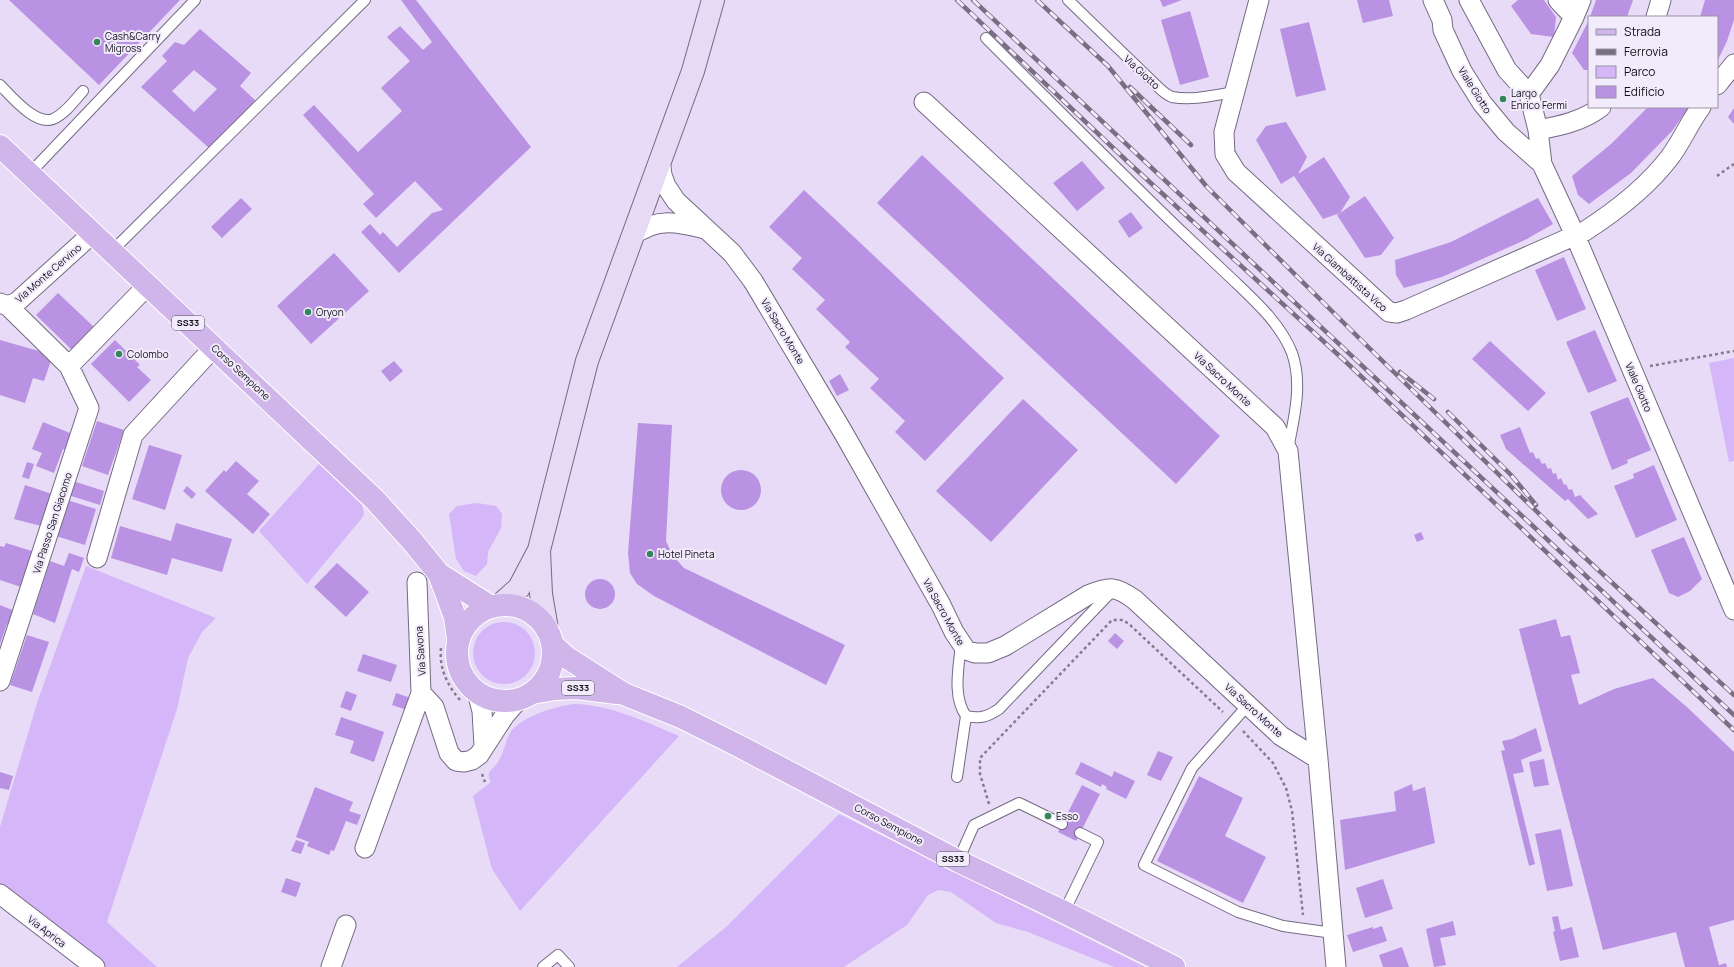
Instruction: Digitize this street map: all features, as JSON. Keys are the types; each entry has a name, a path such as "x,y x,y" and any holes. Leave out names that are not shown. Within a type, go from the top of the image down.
{"main road":[{"name":"Corso Sempione","path":"0,146 375,500 414,542 439,574 455,617 458,639"},
{"name":"Corso Sempione","path":"439,574 496,606"},
{"path":"510,605 524,609 537,617 550,637 553,658 549,672 542,684 526,696 506,702 493,700 470,687 462,677 457,665 456,652 458,639 463,628 471,618 480,611 496,606 510,605"},
{"name":"Corso Sempione","path":"550,637 578,666 624,694 681,717 958,861 1174,967"},
{"name":"Corso Sempione","path":"526,696 555,689 577,688 624,694"}],"street":[{"path":"496,606 519,588 539,550 588,361 693,71 714,0"},
{"path":"1235,92 1259,0"},
{"name":"Viale Giotto","path":"1433,0 1442,20 1443,30 1462,71 1482,103 1506,132 1542,164"},
{"name":"Viale Giotto","path":"1469,0 1507,70 1529,94 1538,130 1542,164 1575,235 1734,610"},
{"path":"1529,94 1550,65 1578,8 1558,0"},
{"path":"1656,16 1660,0"},
{"path":"1718,84 1734,64"},
{"name":"Via Giambattista Vico","path":"1235,92 1226,123 1224,147 1227,160 1236,172 1392,314 1406,310 1575,235"},
{"name":"Via Sacro Monte","path":"924,102 1275,427 1288,451 1318,759 1336,967"},
{"path":"1538,130 1574,122 1600,108"},
{"path":"1575,235 1585,231 1610,213 1636,192 1661,168 1671,156 1700,108"},
{"name":"Via Sacro Monte","path":"660,159 662,175 666,186 677,202 732,252 753,281 843,432 941,605 961,644 966,650 975,653 988,653 1005,646 1088,595 1101,590 1115,588 1135,600 1280,736 1318,759"},
{"name":"Via Sacro Monte","path":"632,236 643,228 656,223 669,222 705,229"},
{"name":"Via Monte Cervino","path":"4,305 17,302 93,233"},
{"path":"69,366 148,285"},
{"name":"Via Passo San Giacomo","path":"0,682 89,408 69,366 4,305"},
{"path":"97,558 133,435 214,348"},
{"path":"539,550 542,602 550,637"},
{"name":"Via Savona","path":"365,848 421,693 417,582"},
{"path":"477,692 482,711 484,746"},
{"path":"421,693 434,708 450,753 456,761 464,762 472,760 479,755 505,715 526,696"},
{"name":"Via Aprica","path":"0,894 95,967"},
{"path":"331,967 346,925"}],"lane":[{"path":"30,173 195,0"},
{"path":"112,251 365,0"},
{"name":"Via Giotto","path":"1068,0 1157,86 1171,97 1209,97 1235,92"},
{"path":"986,38 1104,156 1250,296 1278,326 1290,350 1296,370 1296,410 1288,451"},
{"path":"0,85 33,116 43,120 58,117 83,91"},
{"path":"966,716 977,718 988,716 999,709 1115,588"},
{"path":"957,777 966,716 961,709 958,685 961,644"},
{"path":"1248,705 1192,768 1144,865 1238,912 1282,926 1305,930 1333,932"},
{"path":"958,861 974,825 1019,803 1062,824"},
{"path":"1064,912 1098,842 1080,833"},
{"path":"542,967 558,955 569,967"}],"path":[{"path":"1717,176 1734,164"},
{"path":"1646,367 1734,351"},
{"path":"993,816 980,774 980,758 1112,620 1123,620 1233,722 1273,763 1286,788 1292,811 1305,930"},
{"path":"484,770 482,776 486,782"}],"green space":[{"path":"1734,358 1734,461 1729,462 1709,363"},
{"path":"319,464 362,505 364,514 307,584 259,531"},
{"path":"477,503 496,506 502,514 501,528 488,552 487,564 476,576 464,571 456,559 449,514 457,506"},
{"path":"86,566 216,618 202,632 188,658 177,709 107,922 157,967 106,967 0,886 0,827 38,700"},
{"path":"498,622 510,622 526,631 533,641 535,653 533,665 526,675 510,684 498,684 487,679 478,670 473,659 473,647 478,636 487,627"},
{"path":"574,704 601,707 615,711 679,736 520,911 492,869 473,796 491,782 489,773 500,759 508,736 515,727 539,713"},
{"path":"839,814 1145,967 1114,967 1028,932 996,923 951,892 938,890 928,895 907,925 844,967 677,967 726,927"}],"building":[{"name":"Cash&Carry Migross","path":"9,0 180,0 99,85"},
{"path":"401,0 416,0 531,147 399,273 361,232 370,224 380,235 383,232 397,247 432,213 443,210 415,181 376,218 363,204 374,194 303,115 314,105 358,152 402,111 381,88 410,61 387,37 400,26 423,50 432,42"},
{"path":"1160,0 1182,0 1163,7"},
{"path":"1357,0 1389,0 1393,16 1363,23"},
{"path":"1518,0 1544,0 1556,17 1554,37 1531,34 1511,6"},
{"path":"1596,0 1633,0 1627,16 1590,16"},
{"path":"1705,0 1734,0 1734,20 1727,41 1718,60 1718,16 1700,16"},
{"path":"1190,11 1209,77 1180,85 1161,20"},
{"path":"1309,22 1326,90 1296,97 1280,29"},
{"path":"1588,22 1588,70 1584,70 1572,53"},
{"path":"200,29 251,73 240,86 256,101 209,148 141,87 167,61 162,56 175,42 184,45","holes":["194,70 217,89 194,112 172,91"]},
{"path":"1647,108 1688,108 1672,131 1631,173 1589,204 1578,195 1572,176 1611,144"},
{"path":"1734,108 1734,124 1728,117"},
{"path":"1286,122 1307,157 1298,174 1324,157 1350,197 1340,213 1323,219 1294,176 1281,184 1256,140 1266,126"},
{"path":"922,155 1220,436 1176,484 877,203"},
{"path":"1082,161 1105,188 1077,211 1053,183"},
{"path":"804,190 1004,378 925,461 895,432 905,421 870,388 879,379 845,347 850,342 816,309 825,300 792,269 802,258 769,227"},
{"path":"1365,196 1394,238 1381,255 1365,258 1337,215"},
{"path":"241,198 252,209 222,238 211,227"},
{"path":"1538,198 1553,224 1527,239 1442,277 1404,288 1396,275 1395,260 1451,242"},
{"path":"1131,212 1143,228 1129,238 1118,221"},
{"path":"334,253 369,291 311,344 277,306"},
{"path":"1564,257 1586,309 1557,321 1535,270"},
{"path":"58,293 94,327 72,350 36,315"},
{"path":"1595,330 1617,381 1588,393 1566,342"},
{"path":"0,340 53,355 44,381 33,378 25,403 0,395"},
{"path":"115,340 140,365 137,367 151,380 129,402 91,364"},
{"path":"1490,341 1546,393 1528,411 1472,359"},
{"path":"394,361 403,371 390,382 381,371"},
{"path":"840,374 849,390 837,396 829,381"},
{"path":"1628,397 1651,450 1627,460 1628,463 1612,470 1590,412"},
{"path":"1023,399 1078,450 991,542 936,491"},
{"path":"97,421 124,430 108,475 82,466"},
{"path":"43,422 75,435 69,451 63,449 54,473 36,466 42,453 32,449"},
{"name":"Hotel Pineta","path":"638,423 672,425 666,541 673,556 684,568 845,645 826,685 654,596 637,584 630,573 628,553"},
{"path":"1520,427 1530,453 1533,452 1536,459 1539,458 1542,464 1545,463 1548,469 1551,468 1553,474 1556,473 1558,480 1561,478 1564,485 1566,484 1569,490 1572,489 1575,497 1580,495 1598,514 1588,519 1568,499 1565,501 1506,449 1500,435"},
{"path":"149,445 182,455 165,510 132,499"},
{"path":"236,461 259,481 247,494 270,514 253,534 205,491 224,470 226,472"},
{"path":"27,462 34,464 29,479 22,477"},
{"path":"1654,465 1677,520 1636,538 1614,486 1634,478 1633,474"},
{"path":"745,470 752,473 758,479 761,490 760,498 752,507 745,510 737,510 730,507 722,498 721,486 724,479 733,471"},
{"path":"73,481 104,491 100,505 68,495"},
{"path":"25,485 55,495 41,526 14,519"},
{"path":"187,486 196,494 192,499 183,491"},
{"path":"67,500 96,509 85,545 56,536"},
{"path":"176,523 232,539 222,572 172,558 167,575 111,558 120,526 171,541"},
{"path":"1421,532 1424,539 1417,542 1414,535"},
{"path":"1684,537 1702,579 1690,591 1678,597 1669,593 1651,550"},
{"path":"6,543 35,552 24,588 0,580 0,546 4,547"},
{"path":"69,553 84,558 79,572 72,569 55,623 33,614 50,561 64,566"},
{"path":"337,563 369,592 346,617 314,587"},
{"path":"600,579 606,580 614,588 614,600 606,608 600,609 594,608 586,600 585,594 586,588 594,580"},
{"path":"0,605 15,611 10,626 7,624 0,644"},
{"path":"1556,619 1561,637 1570,635 1580,673 1571,675 1579,705 1614,689 1653,678 1688,708 1734,752 1734,920 1709,927 1719,965 1726,963 1727,967 1685,967 1676,932 1603,950 1519,629"},
{"path":"1115,633 1124,641 1117,649 1108,641"},
{"path":"27,635 49,642 32,692 10,685"},
{"path":"363,654 397,665 391,682 357,671"},
{"path":"346,691 357,695 351,711 340,707"},
{"path":"396,693 411,698 407,710 392,705"},
{"path":"341,717 384,732 374,762 350,753 354,741 335,735"},
{"path":"1536,728 1542,751 1521,760 1524,772 1513,774 1535,864 1529,866 1501,751 1505,750 1502,741 1512,739"},
{"path":"1158,751 1173,757 1161,781 1147,775"},
{"path":"1544,759 1549,785 1534,787 1529,762"},
{"path":"1081,762 1112,777 1114,771 1135,781 1126,799 1106,789 1107,787 1102,784 1101,787 1075,774"},
{"path":"0,772 13,776 9,790 0,788"},
{"path":"1199,776 1243,798 1225,836 1266,857 1243,903 1157,861"},
{"path":"1412,784 1413,791 1425,787 1435,843 1345,870 1340,820 1396,811 1394,792"},
{"path":"1082,785 1100,794 1076,841 1058,832"},
{"path":"315,787 353,802 349,811 361,815 357,825 346,821 334,851 331,850 329,855 307,846 309,842 296,837"},
{"path":"1561,829 1573,886 1547,891 1535,834"},
{"path":"296,840 305,843 301,854 291,851"},
{"path":"286,878 301,883 296,897 281,892"},
{"path":"1383,879 1393,909 1365,918 1356,888"},
{"path":"1558,916 1561,930 1572,927 1579,957 1560,961 1553,932 1555,931 1552,917"},
{"path":"1453,921 1456,935 1440,938 1446,965 1434,967 1426,929"},
{"path":"1382,926 1387,941 1353,952 1347,935 1373,927 1373,929"},
{"path":"1402,947 1409,967 1383,967 1379,955"}],"railway":[{"path":"957,0 1129,163 1346,362 1734,730"},
{"path":"973,0 1734,715"},
{"path":"1037,0 1108,66 1207,187 1569,543 1734,695"},
{"path":"1130,87 1191,145"},
{"path":"1400,372 1434,399"},
{"path":"1448,412 1511,475 1536,505"}],"place":[{"name":"Cash&Carry Migross","path":"97,42"},
{"name":"Largo Enrico Fermi","path":"1503,99"},
{"name":"Oryon","path":"308,312"},
{"name":"Colombo","path":"119,354"},
{"name":"Hotel Pineta","path":"650,554"},
{"name":"Esso","path":"1048,816"}]}
